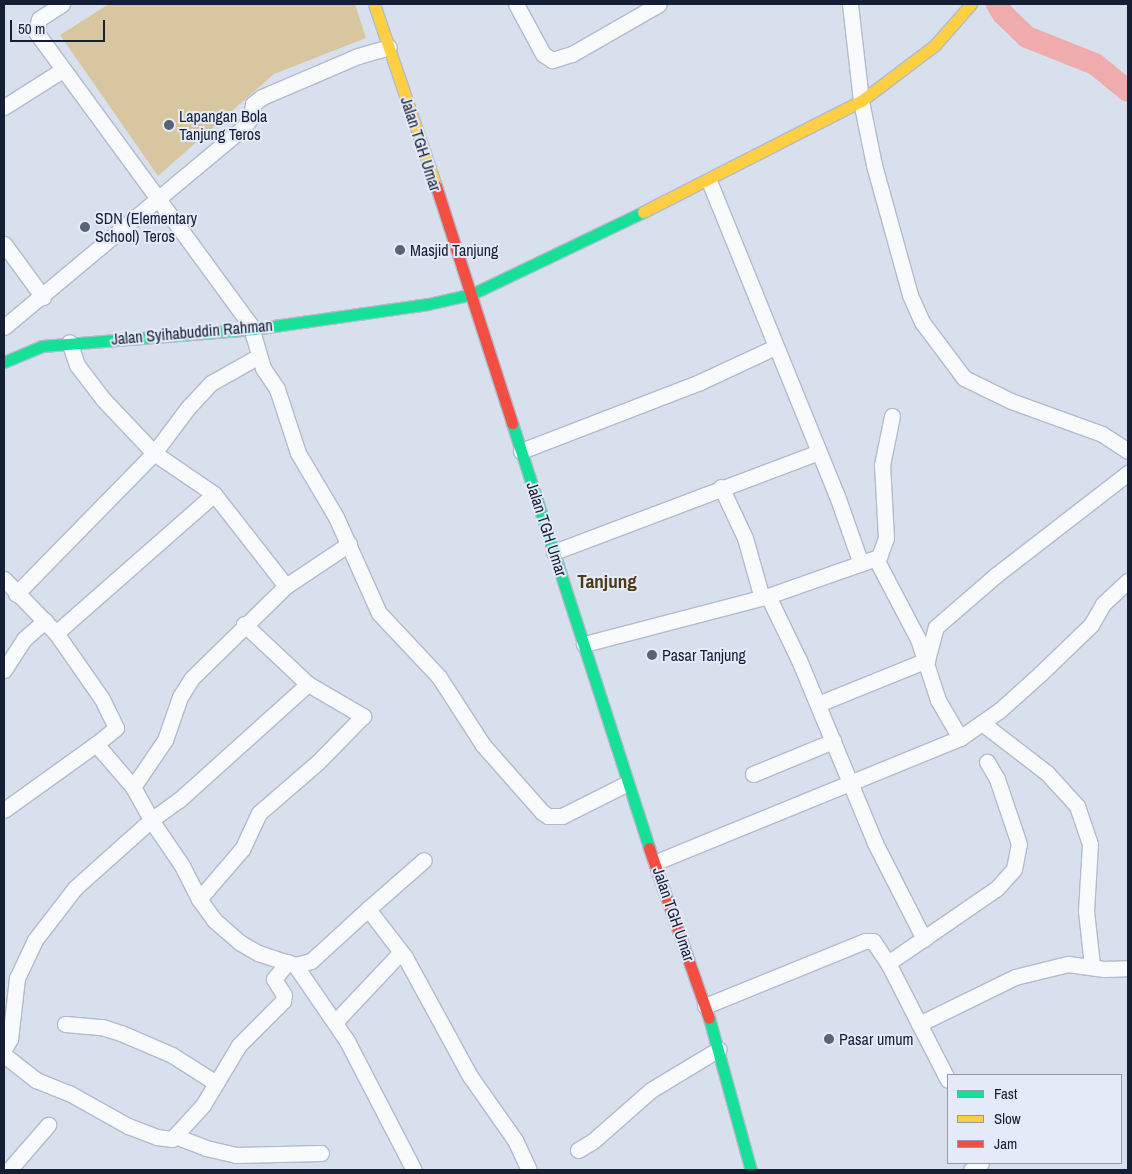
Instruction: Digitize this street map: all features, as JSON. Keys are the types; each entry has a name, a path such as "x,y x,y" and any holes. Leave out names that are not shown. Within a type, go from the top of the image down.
{"main road":[{"name":"Jalan TGH Umar","path":"374,4 472,294 584,644 626,784 656,862 706,1006 750,1170"},
{"name":"Jalan Syihabuddin Rahman","path":"5,359 42,346 69,342 253,330 428,304 472,294 709,181 861,101 935,45 968,7"}],"street":[{"path":"62,4 42,16 35,27 61,70 158,197 253,330 259,356 280,396 303,463 326,498 349,544 363,584 379,613 439,677 484,745 542,812 548,816 562,816 626,784"},
{"path":"516,4 537,45 552,60 572,54 659,4"},
{"path":"850,4 861,101 882,198 910,295 922,322 964,378 978,386 1095,432 1128,452"},
{"path":"4,326 44,297 158,197 244,127 251,117 253,104 262,97 358,56 389,47"},
{"path":"4,107 61,70"},
{"path":"709,181 819,452 861,564"},
{"path":"4,244 44,297"},
{"path":"69,342 72,357 92,384 154,453 188,474 214,494 286,586"},
{"path":"521,451 700,382 775,347"},
{"path":"16,594 154,453 186,409 211,383 259,356"},
{"path":"584,644 765,597 876,559 884,551 886,538 882,465 892,416"},
{"path":"554,552 721,487 819,452"},
{"path":"927,660 936,627 996,575 1128,473"},
{"path":"721,487 745,538 765,597 818,704 875,843 924,940"},
{"path":"56,633 214,494"},
{"path":"133,787 165,740 180,697 192,678 244,624 286,586 349,544"},
{"path":"876,559 927,660 938,700 971,731 1046,773 1077,806 1090,844 1086,911 1088,965"},
{"path":"4,579 16,594 56,633 116,725 114,731 4,810"},
{"path":"656,862 850,783 971,731 1047,668 1091,625 1103,604 1128,582"},
{"path":"4,670 24,639 44,621"},
{"path":"199,899 242,849 259,813 362,718 362,714 308,684 244,624"},
{"path":"818,704 927,660"},
{"path":"4,1049 10,1039 17,978 35,940 75,888 151,820 179,800 308,684"},
{"path":"753,774 833,741"},
{"path":"96,744 133,787 151,820 181,864 199,899 214,920 239,942 258,953 292,963 311,961 424,860"},
{"path":"888,963 997,888 1009,878 1018,860 1018,844 1010,814 987,762"},
{"path":"368,909 401,952 470,1076 514,1140 529,1170"},
{"path":"706,1006 865,941 877,944 947,1078"},
{"path":"336,1022 401,952"},
{"path":"292,963 336,1022 414,1170"},
{"path":"4,1055 36,1080 69,1093 128,1126 167,1139 175,1136 203,1105 239,1045 283,1001 284,995 274,979 292,963"},
{"path":"919,1024 1015,977 1068,964 1088,965 1104,969 1128,968"},
{"path":"65,1024 102,1027 121,1033 172,1054 216,1082"},
{"path":"578,1150 593,1141 651,1090 719,1049"},
{"path":"9,1170 48,1125"},
{"path":"175,1136 206,1148 236,1155 321,1153"}],"shaded area":[{"name":"Lapangan Bola Tanjung Teros","path":"109,4 355,4 366,38 274,74 158,176 60,35"}],"waterway":[{"path":"997,4 1003,14 1027,37 1095,64 1128,91"}],"traffic: fast":[{"path":"4,362 42,346 253,329 428,304 472,294 643,212"},
{"path":"512,423 649,848"},
{"path":"709,1018 751,1170"}],"traffic: slow":[{"path":"374,4 436,186"},
{"path":"643,212 861,101 935,45 971,4"}],"traffic: jam":[{"path":"436,186 512,423"},
{"path":"649,848 709,1018"}],"place":[{"name":"Lapangan Bola Tanjung Teros","path":"169,125"},
{"name":"SDN (Elementary School) Teros","path":"85,227"},
{"name":"Masjid Tanjung","path":"400,250"},
{"name":"Pasar Tanjung","path":"652,655"},
{"name":"Pasar umum","path":"829,1039"}],"district":[{"name":"Tanjung","path":"607,582"}]}
